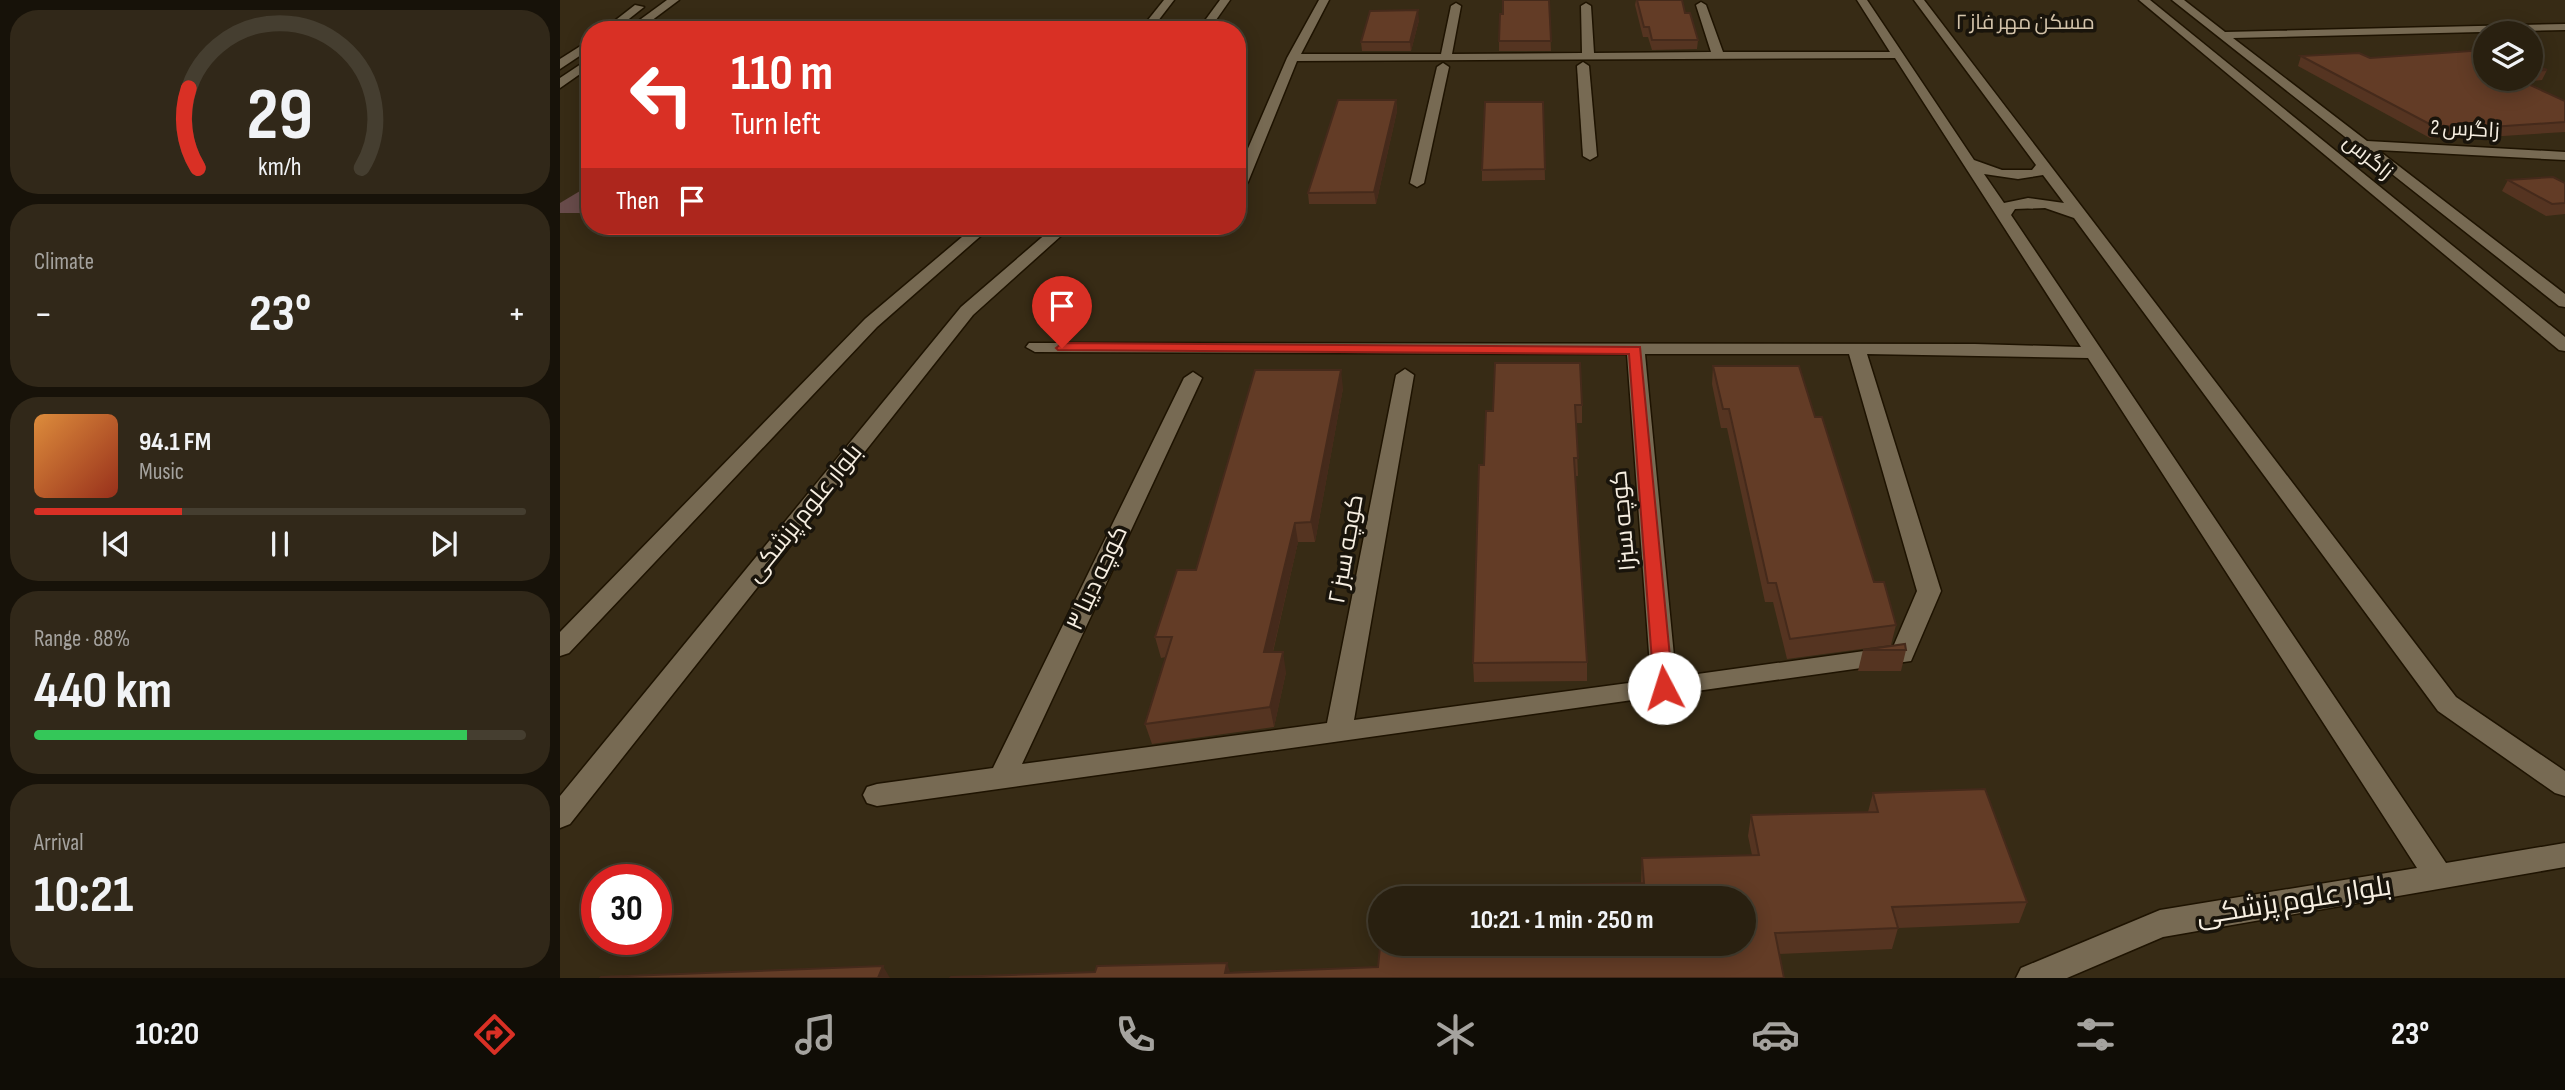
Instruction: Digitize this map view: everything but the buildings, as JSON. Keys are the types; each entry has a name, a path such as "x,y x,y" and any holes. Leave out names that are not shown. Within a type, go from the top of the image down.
{"street":[{"path":"620,21 649,0"},
{"path":"644,21 674,0"},
{"path":"1152,21 1169,0"},
{"path":"1210,21 1225,0"},
{"path":"1246,170 1292,62 1324,0"},
{"path":"1862,0 2439,877"},
{"path":"1919,0 2447,704 2565,785"},
{"name":"زاگرس","path":"2144,0 2565,346"},
{"name":"زاگرس","path":"2177,0 2565,302"},
{"path":"1701,5 1718,55"},
{"path":"1417,183 1456,6"},
{"path":"1586,6 1585,61 1590,156"},
{"path":"2221,34 2565,27"},
{"path":"560,65 581,50"},
{"path":"1585,61 1718,55 1901,60"},
{"path":"1292,62 1901,60"},
{"path":"560,84 581,68"},
{"name":"زاگرس 2","path":"2363,145 2565,156"},
{"path":"1970,163 1987,173 2013,177 2036,174 2043,165"},
{"path":"2004,215 2010,205 2031,201 2058,205 2080,215"},
{"path":"560,647 871,323 974,235"},
{"name":"بلوار علوم پزشکی","path":"560,816 967,311 1054,235"},
{"path":"1035,348 2094,353"},
{"name":"کوچه سبز۱","path":"1636,350 1664,688"},
{"path":"877,795 1902,655 1929,591 1857,350"},
{"name":"کوچه سبز ۲","path":"1339,731 1405,375"},
{"name":"کوچه دیبا ۳","path":"1002,778 1193,378"},
{"name":"بلوار علوم پزشکی","path":"2032,978 2160,924 2565,855"}],"shaded area":[{"path":"581,190 581,213 560,213 560,203"}],"district":[{"name":"مسکن مهر فاز ۲","path":"2025,22"}],"route":[{"path":"1062,348 1636,350 1664,688"}]}
